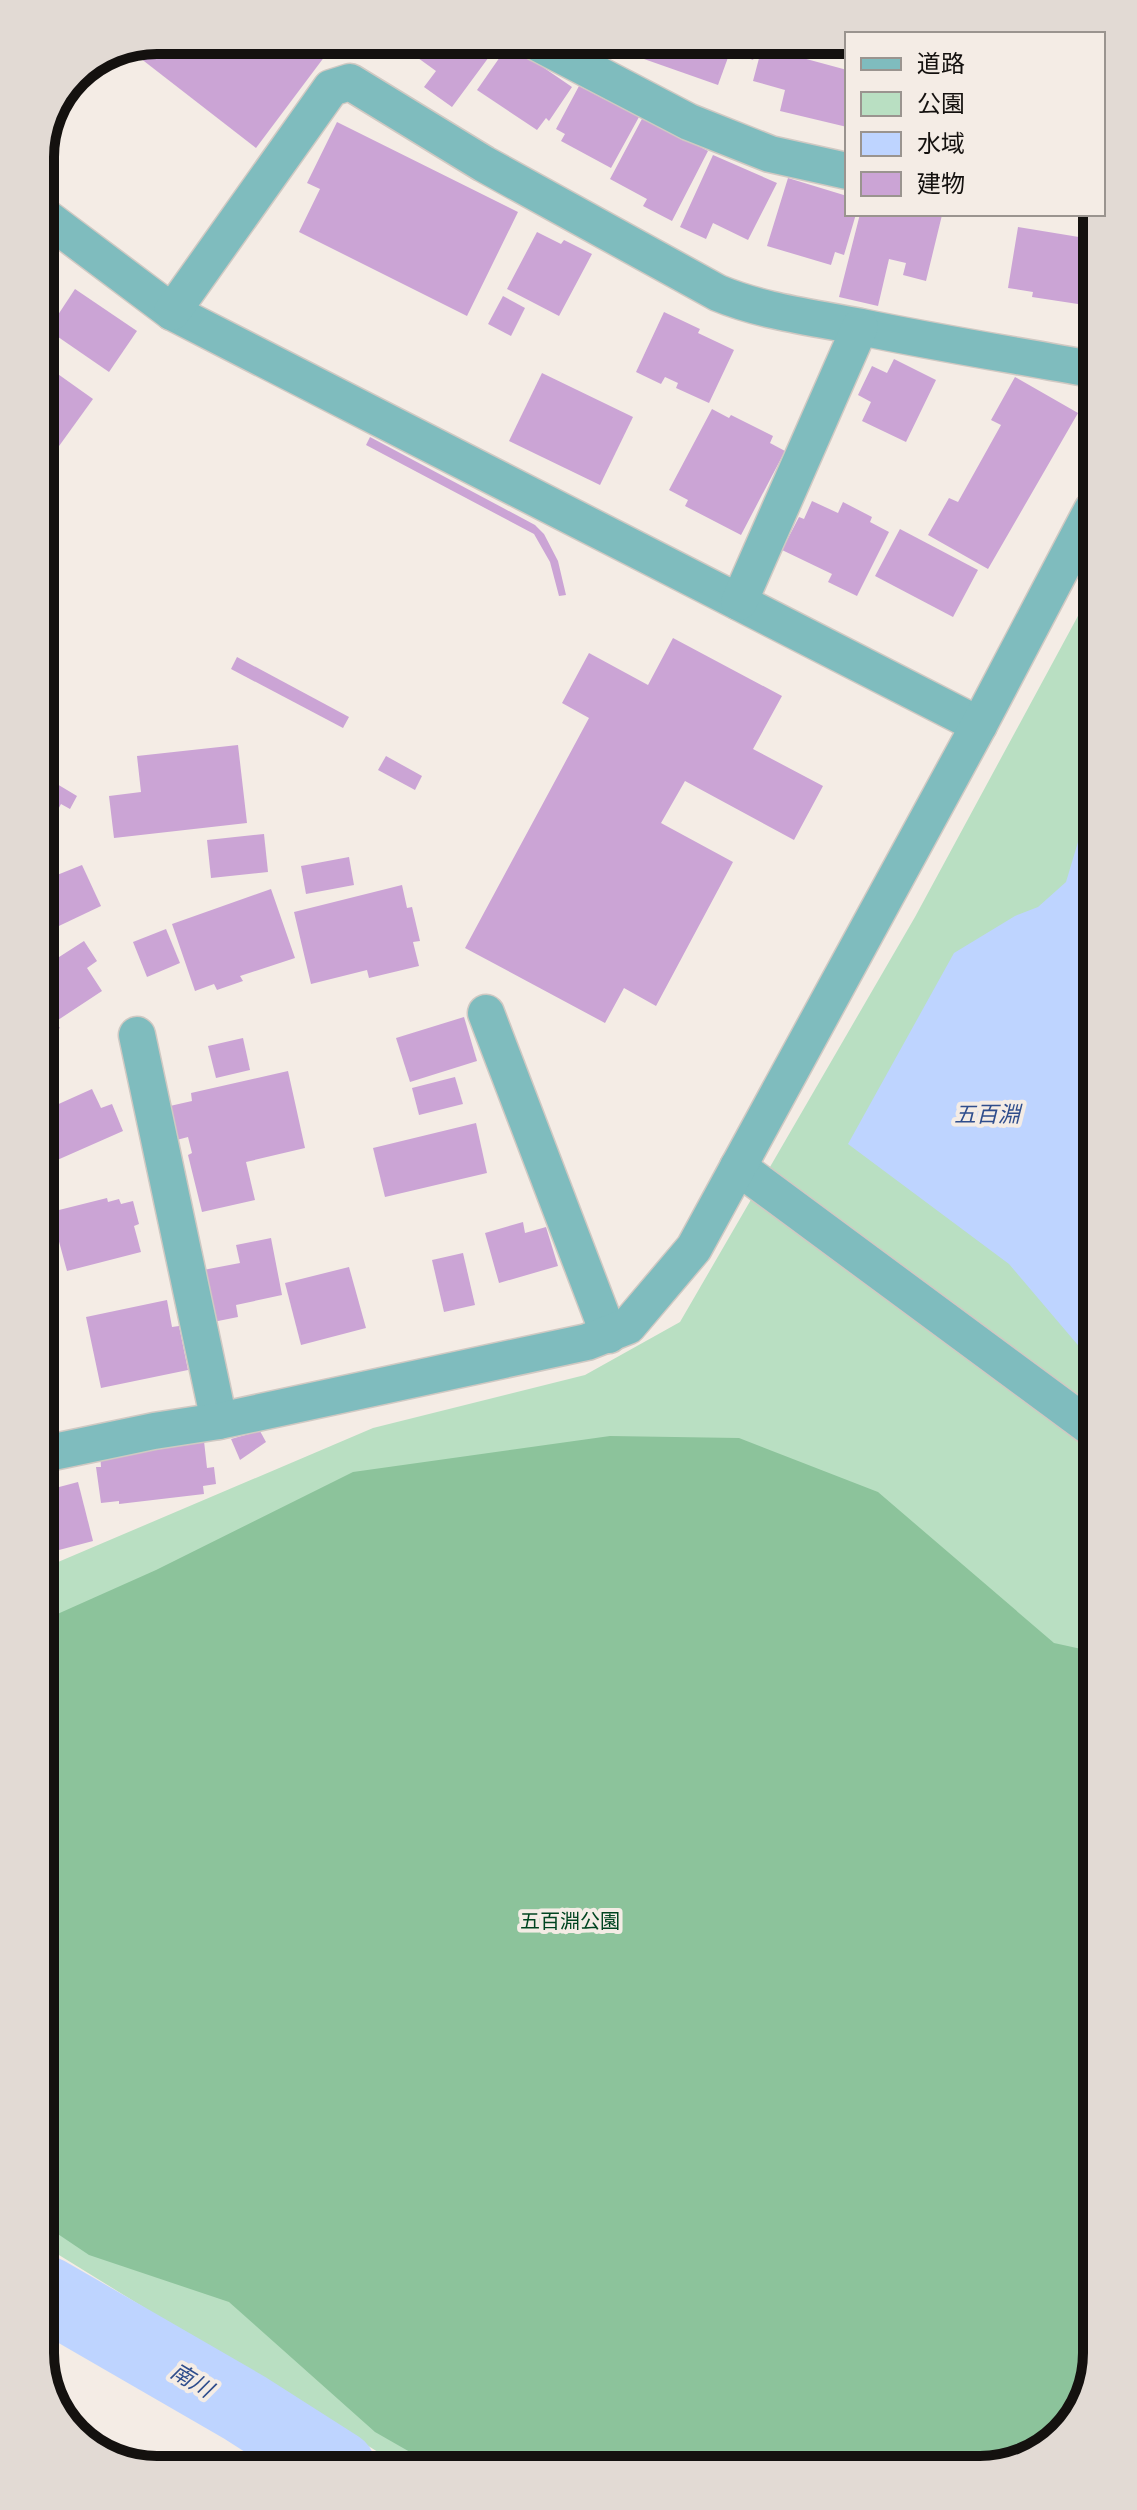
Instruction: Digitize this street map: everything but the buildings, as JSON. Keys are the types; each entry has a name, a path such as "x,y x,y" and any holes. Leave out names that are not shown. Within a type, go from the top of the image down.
{"street":[{"path":"559,54 689,122 770,154 845,171"},
{"path":"172,312 331,88 350,82 484,164 718,293 767,311 1083,368"},
{"path":"54,224 172,312 979,725"},
{"path":"739,602 860,327"},
{"path":"54,1452 219,1421 609,1335 628,1326 694,1248 979,725 1083,527"},
{"path":"486,1013 609,1335"},
{"path":"137,1035 219,1421"},
{"path":"738,1167 1083,1422"}],"green space":[{"name":"五百淵公園","path":"1083,607 1083,2353 1078,2386 1053,2426 1026,2445 994,2455 385,2456 54,2252 54,1564 373,1428 585,1375 680,1322 915,917"},
{"name":"五百淵公園","path":"610,1436 739,1438 878,1492 1054,1643 1083,1649 1083,2353 1078,2386 1072,2399 1062,2416 1037,2439 1013,2451 980,2456 417,2456 375,2432 229,2302 89,2255 54,2231 54,1616 156,1570 353,1472"}],"water":[{"name":"五百淵","path":"1083,840 1083,1351 1009,1264 848,1144 954,953 1015,916 1038,907 1066,882 1078,842"}],"waterway":[{"name":"南川","path":"54,2298 245,2408 320,2456"}]}
